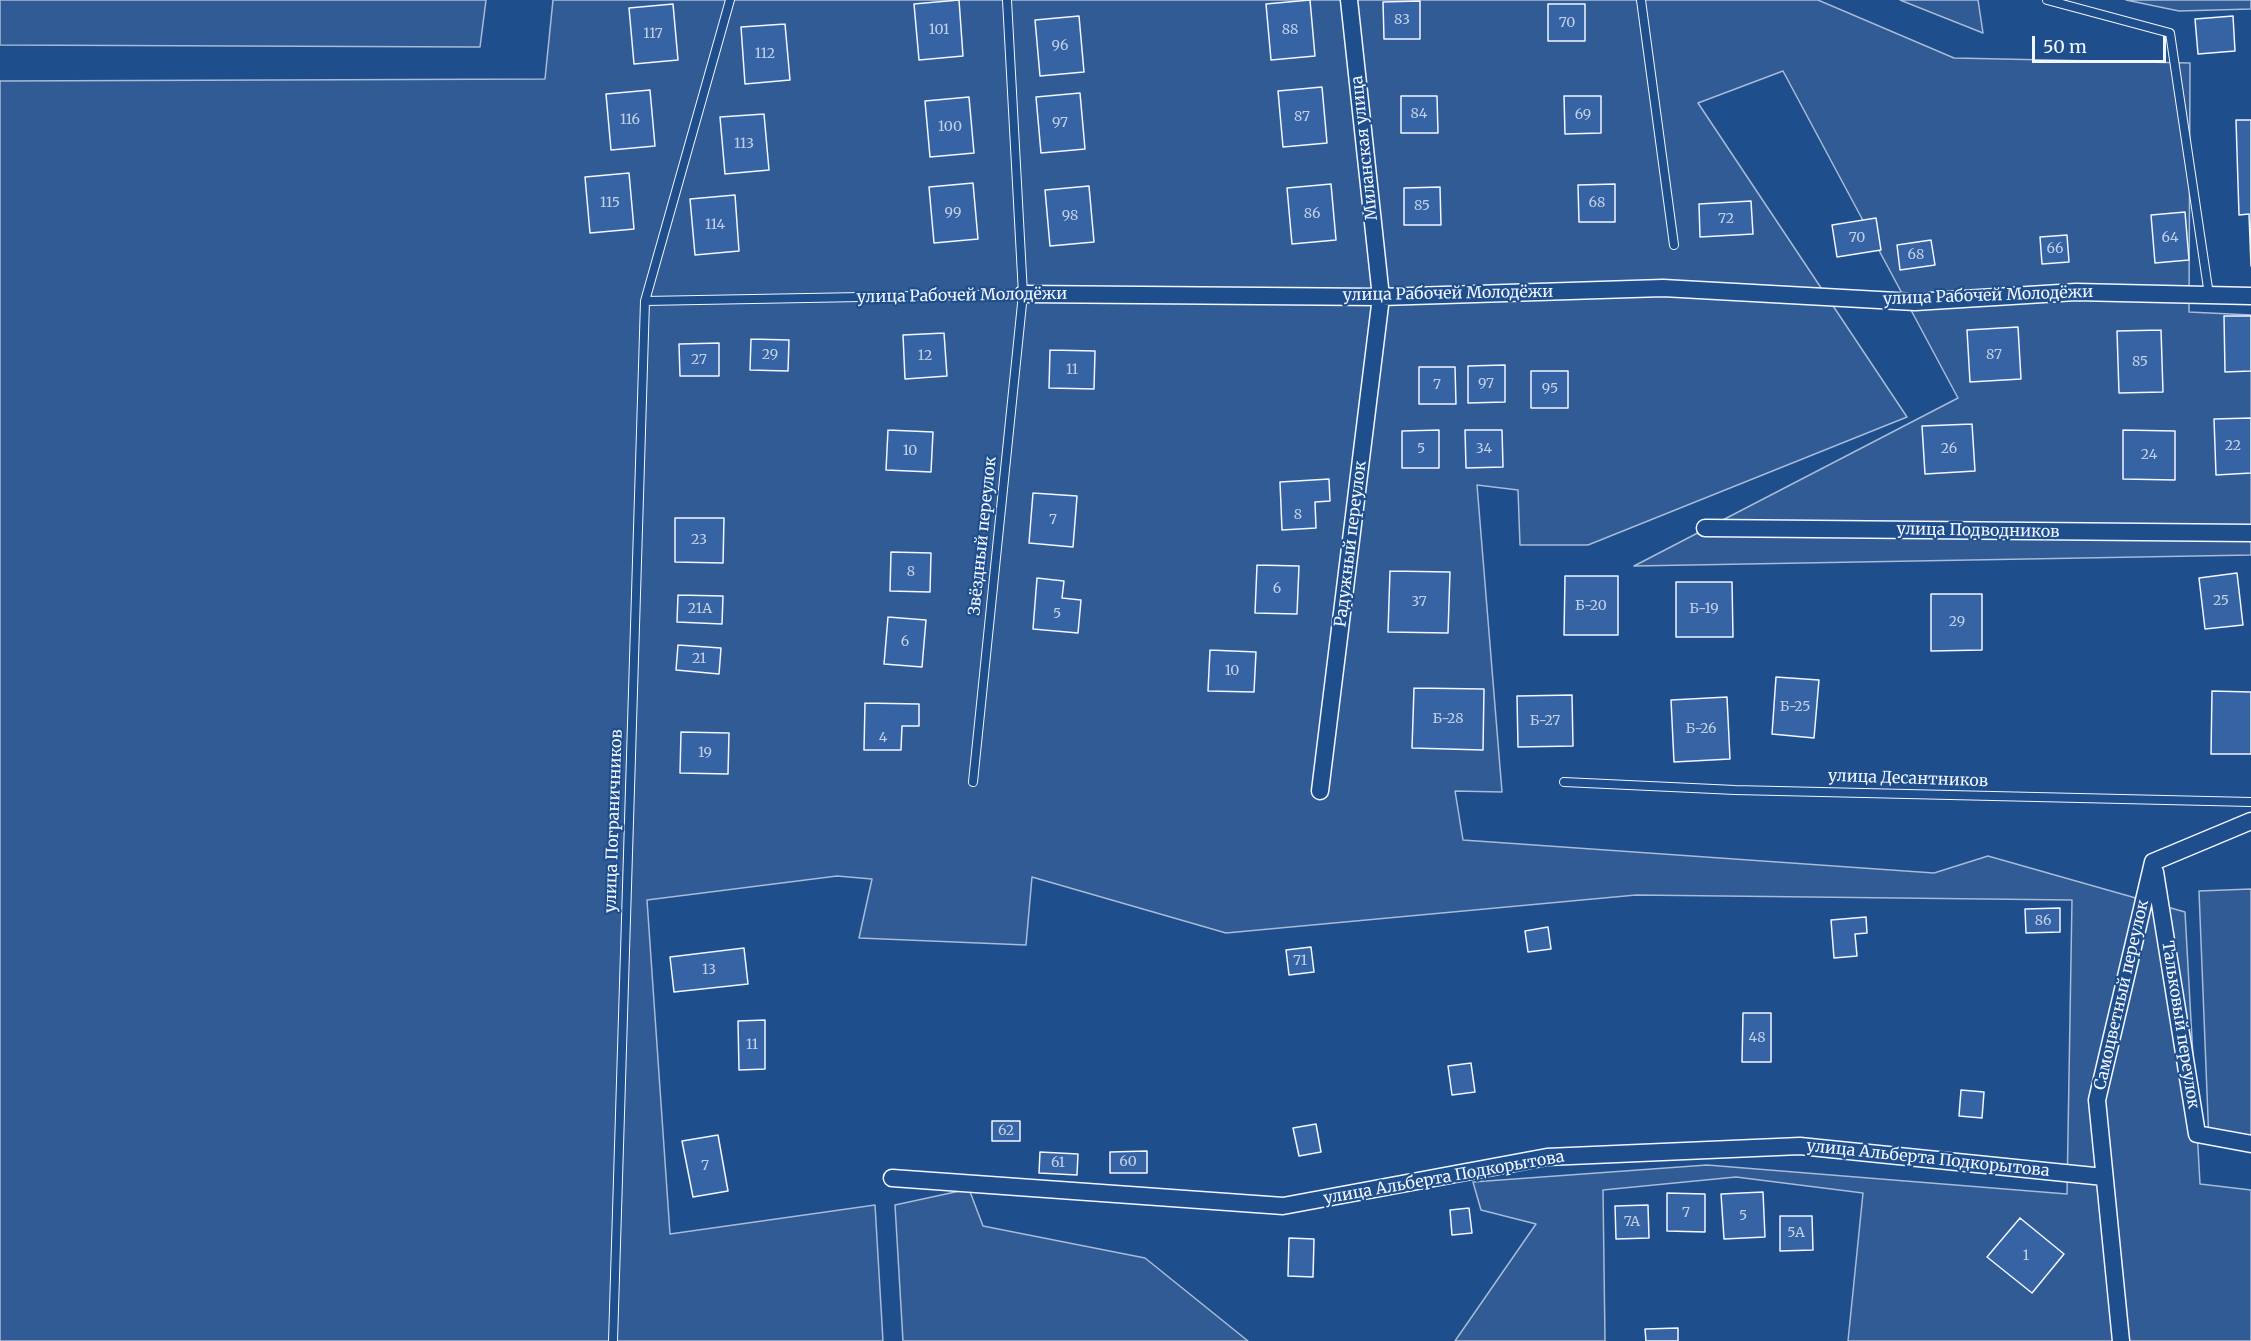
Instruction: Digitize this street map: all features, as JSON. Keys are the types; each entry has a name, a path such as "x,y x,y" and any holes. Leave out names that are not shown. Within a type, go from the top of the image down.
{"street":[{"name":"Миланская улица","path":"1349,0 1381,297"},
{"name":"улица Рабочей Молодёжи","path":"1023,294 1381,297 1663,288 1915,302 2076,292 2251,296"},
{"name":"Радужный переулок","path":"1320,791 1381,297"},
{"name":"улица Подводников","path":"1705,528 2251,533"},
{"path":"2153,862 2251,821"},
{"name":"Тальковый переулок","path":"2153,862 2197,1134 2251,1144"},
{"name":"Самоцветный переулок","path":"2121,1341 2097,1100 2153,862"},
{"name":"улица Альберта Подкорытова","path":"892,1178 1283,1206 1547,1157 1800,1146 2104,1177"}],"lane":[{"name":"улица Пограничников","path":"613,1341 645,301 730,0"},
{"name":"Звёздный переулок","path":"973,782 1023,294 1007,0"},
{"path":"1641,0 1674,245"},
{"path":"2047,0 2170,33 2209,295"},
{"name":"улица Рабочей Молодёжи","path":"645,301 1023,294"},
{"name":"улица Десантников","path":"1564,782 1735,790 2251,802"}],"shaded area":[{"path":"0,0 486,0 480,47 0,45"},
{"path":"553,0 1818,0 1954,58 2190,63 2189,312 2251,315 2251,555 1634,566 1958,398 1783,71 1698,103 1907,417 1588,545 1520,545 1518,490 1477,485 1502,792 1455,791 1463,840 1934,873 1988,856 2185,912 2200,1184 2251,1190 2251,1341 1848,1341 1863,1193 1736,1177 1603,1190 1605,1341 1455,1341 1536,1224 1481,1210 1473,1182 1707,1165 2067,1194 2072,900 1636,895 1226,933 1032,877 1026,945 859,938 872,879 837,876 647,900 670,1234 875,1205 883,1341 0,1341 0,81 545,79"},
{"path":"1900,0 1978,0 1983,33"},
{"path":"2126,0 2251,0 2251,9 2179,11"},
{"path":"2251,889 2251,1143 2209,1143 2199,891"},
{"path":"969,1189 983,1226 1145,1258 1248,1341 903,1341 895,1205"}],"building":[{"path":"959,0 963,56 919,60 914,4"},
{"path":"1310,0 1315,56 1271,60 1266,4"},
{"path":"1420,1 1420,39 1384,39 1383,2"},
{"path":"673,4 678,60 634,64 629,8"},
{"path":"1548,4 1585,4 1585,41 1548,41"},
{"path":"1079,16 1084,72 1040,76 1035,20"},
{"path":"2233,16 2235,51 2198,54 2195,19"},
{"path":"785,24 790,80 745,84 741,27"},
{"path":"1322,87 1327,143 1283,147 1278,91"},
{"path":"650,90 655,146 611,150 606,94"},
{"path":"1080,93 1085,149 1041,153 1036,97"},
{"path":"1401,96 1437,96 1438,133 1401,133"},
{"path":"1564,96 1601,96 1601,133 1565,134"},
{"path":"969,97 974,153 930,157 925,101"},
{"path":"764,114 769,170 725,174 720,117"},
{"path":"2236,120 2251,120 2251,266 2249,214 2239,215"},
{"path":"629,173 634,229 590,233 585,177"},
{"path":"973,183 978,239 934,243 929,187"},
{"path":"1331,184 1336,240 1292,244 1287,188"},
{"path":"1615,184 1615,222 1579,222 1578,185"},
{"path":"1089,186 1094,242 1050,246 1045,190"},
{"path":"1440,187 1441,225 1404,225 1404,188"},
{"path":"735,195 739,251 695,255 690,199"},
{"path":"1751,201 1753,234 1700,237 1699,204"},
{"path":"2185,212 2189,260 2155,263 2151,215"},
{"path":"1876,218 1881,250 1837,257 1832,225"},
{"path":"2067,235 2069,262 2042,264 2040,237"},
{"path":"1931,240 1935,265 1900,270 1897,245"},
{"path":"2224,316 2251,316 2251,371 2225,372"},
{"path":"2018,327 2021,379 1970,382 1967,330"},
{"path":"2161,330 2163,392 2119,393 2117,331"},
{"path":"944,333 947,376 905,379 903,335"},
{"path":"751,339 789,340 788,371 750,370"},
{"path":"719,343 719,376 680,376 679,344"},
{"path":"1050,350 1095,351 1094,389 1049,388"},
{"path":"1505,365 1505,402 1468,403 1468,366"},
{"path":"1419,367 1455,367 1456,404 1419,404"},
{"path":"1531,371 1568,371 1568,408 1531,408"},
{"path":"2251,418 2251,473 2216,475 2214,419"},
{"path":"1972,424 1975,471 1925,474 1922,426"},
{"path":"888,430 933,432 931,472 886,470"},
{"path":"1439,430 1439,468 1402,468 1402,431"},
{"path":"1465,430 1502,430 1503,467 1466,468"},
{"path":"2123,430 2175,431 2175,480 2123,479"},
{"path":"1329,479 1330,501 1315,502 1316,528 1282,530 1280,482"},
{"path":"1033,493 1077,496 1073,547 1029,543"},
{"path":"675,518 724,518 723,563 675,562"},
{"path":"891,552 931,553 930,592 890,591"},
{"path":"1257,565 1299,566 1297,614 1255,613"},
{"path":"1390,571 1450,572 1448,633 1388,632"},
{"path":"2237,573 2243,625 2205,629 2199,578"},
{"path":"1565,576 1618,576 1618,635 1564,635"},
{"path":"1037,578 1064,581 1062,598 1081,600 1078,633 1033,629"},
{"path":"1676,582 1732,582 1733,637 1676,637"},
{"path":"1931,594 1982,594 1982,650 1931,651"},
{"path":"678,595 723,596 722,624 677,622"},
{"path":"888,617 926,620 922,667 884,664"},
{"path":"678,645 721,648 719,674 676,670"},
{"path":"1210,650 1256,652 1254,692 1208,691"},
{"path":"1776,677 1819,680 1814,738 1772,734"},
{"path":"1414,688 1484,689 1483,750 1412,748"},
{"path":"2212,691 2251,692 2251,754 2211,754"},
{"path":"1572,695 1573,746 1518,747 1517,696"},
{"path":"1727,697 1730,759 1674,762 1671,700"},
{"path":"865,703 919,704 919,726 902,726 901,750 864,750"},
{"path":"681,732 729,733 728,774 680,773"},
{"path":"2060,908 2060,932 2026,933 2025,909"},
{"path":"1866,917 1867,933 1855,934 1857,956 1834,958 1831,920"},
{"path":"1548,927 1551,949 1528,952 1525,931"},
{"path":"1311,947 1314,972 1289,975 1286,950"},
{"path":"744,948 748,984 674,992 670,957"},
{"path":"1743,1013 1771,1013 1771,1062 1742,1062"},
{"path":"765,1020 765,1069 739,1070 738,1021"},
{"path":"1471,1063 1475,1092 1452,1095 1448,1066"},
{"path":"1961,1090 1984,1092 1982,1118 1959,1116"},
{"path":"992,1121 1020,1121 1020,1141 992,1141"},
{"path":"1316,1124 1321,1152 1299,1156 1293,1128"},
{"path":"718,1135 728,1191 693,1197 682,1141"},
{"path":"1147,1151 1147,1173 1110,1173 1110,1152"},
{"path":"1040,1152 1078,1154 1077,1175 1039,1173"},
{"path":"1763,1192 1765,1237 1724,1239 1721,1194"},
{"path":"1667,1193 1705,1194 1705,1232 1667,1231"},
{"path":"1648,1205 1649,1238 1616,1239 1615,1206"},
{"path":"1469,1208 1472,1233 1452,1235 1450,1210"},
{"path":"1780,1216 1812,1216 1813,1250 1780,1251"},
{"path":"2020,1218 2064,1254 2032,1293 1987,1257"},
{"path":"1289,1238 1314,1239 1313,1277 1288,1276"},
{"path":"1678,1328 1678,1341 1646,1341 1645,1329"}]}
